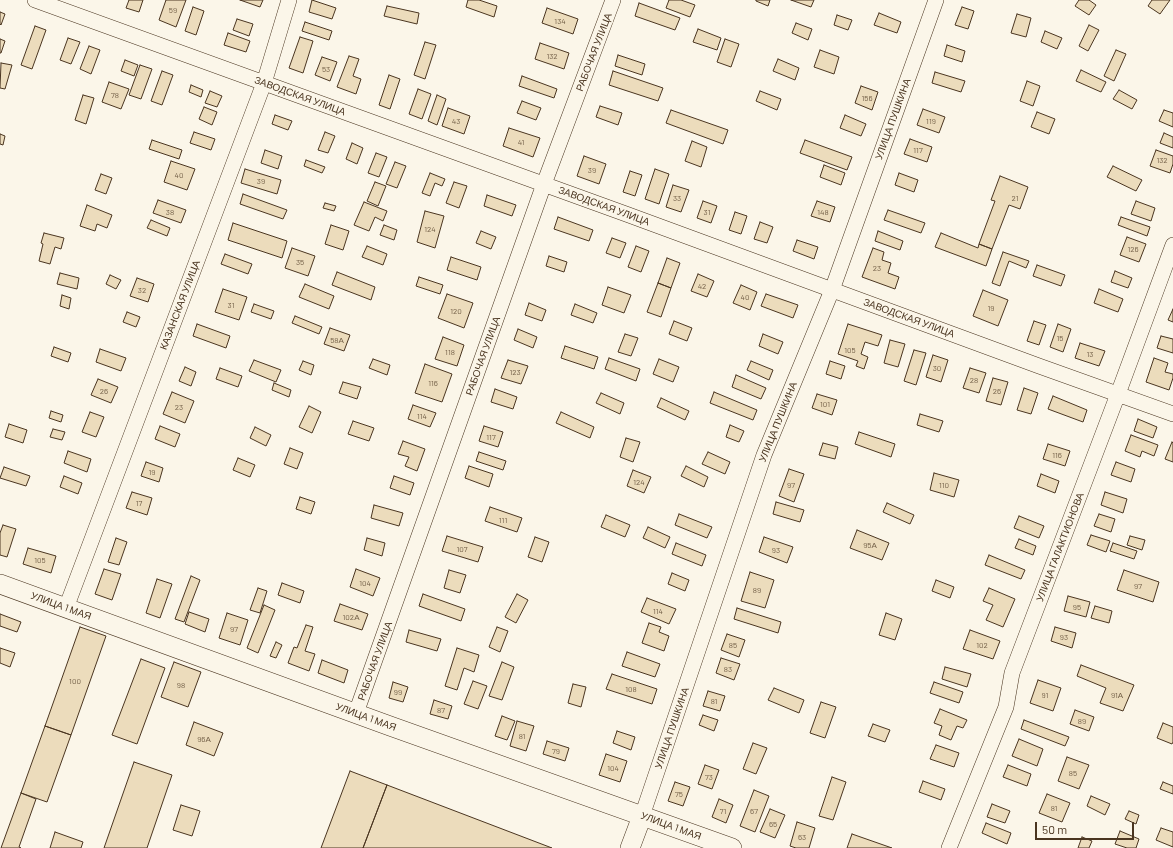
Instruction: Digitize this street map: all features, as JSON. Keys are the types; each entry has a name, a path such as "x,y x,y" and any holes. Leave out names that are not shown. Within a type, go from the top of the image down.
{"main road":[{"name":"УЛИЦА 1 МАЯ","path":"0,584 732,848"},
{"name":"УЛИЦА ПУШКИНА","path":"630,848 642,816"}],"street":[{"name":"ЗАВОДСКАЯ УЛИЦА","path":"35,0 1173,414"},
{"name":"КАЗАНСКАЯ УЛИЦА","path":"66,608 264,83 288,0"},
{"name":"РАБОЧАЯ УЛИЦА","path":"356,713 544,184 613,0"},
{"name":"УЛИЦА ПУШКИНА","path":"642,816 764,455 832,290 936,0"},
{"name":"УЛИЦА ГАЛАКТИОНОВА","path":"949,848 1006,707 1012,672 1173,245"}],"building":[{"path":"129,0 143,0 139,12 126,8"},
{"path":"166,0 186,0 176,27 159,20"},
{"path":"240,0 263,0 260,7"},
{"path":"312,0 336,8 332,19 309,12"},
{"path":"468,0 479,0 497,6 494,17 466,7"},
{"path":"669,0 681,0 695,5 690,17 666,8"},
{"path":"756,0 770,0 768,6"},
{"path":"791,0 814,0 811,7"},
{"path":"1079,0 1089,0 1096,5 1089,15 1075,6"},
{"path":"1152,0 1170,0 1160,14 1148,6"},
{"path":"639,3 680,18 675,30 635,16"},
{"path":"387,6 419,13 417,24 384,16"},
{"path":"193,7 204,11 196,35 185,31"},
{"path":"962,7 974,11 968,29 955,25"},
{"path":"547,8 578,19 573,34 542,23"},
{"path":"0,12 5,14 1,25 0,24"},
{"path":"879,13 901,22 897,33 874,25"},
{"path":"1017,14 1031,18 1026,37 1011,33"},
{"path":"837,15 852,20 848,30 834,25"},
{"path":"237,19 253,24 249,36 233,30"},
{"path":"305,22 332,31 329,40 302,31"},
{"path":"796,23 812,29 808,40 792,33"},
{"path":"1089,25 1099,30 1088,51 1079,46"},
{"path":"35,26 46,30 32,69 21,65"},
{"path":"698,29 721,38 717,50 693,42"},
{"path":"1045,31 1062,38 1057,49 1041,42"},
{"path":"228,33 250,41 246,52 224,45"},
{"path":"300,37 313,41 303,73 289,68"},
{"path":"68,38 80,42 71,64 60,60"},
{"path":"0,39 5,41 1,53 0,53"},
{"path":"725,39 739,44 731,67 717,62"},
{"path":"425,42 436,45 425,79 414,75"},
{"path":"540,43 569,53 564,69 535,59"},
{"path":"947,45 965,51 962,62 944,56"},
{"path":"89,46 100,50 91,74 80,69"},
{"path":"820,50 839,57 834,74 814,67"},
{"path":"1116,50 1126,54 1114,81 1104,76"},
{"path":"618,55 645,64 642,75 615,66"},
{"path":"349,56 359,59 353,76 361,79 356,94 337,87"},
{"path":"322,57 337,62 330,81 315,75"},
{"path":"778,59 799,68 795,80 773,71"},
{"path":"125,60 138,65 134,76 121,71"},
{"path":"1,63 12,65 5,89 0,88"},
{"path":"140,65 152,69 141,99 129,95"},
{"path":"1081,70 1106,82 1101,92 1076,81"},
{"path":"162,71 173,75 162,105 151,101"},
{"path":"613,71 663,88 658,101 609,85"},
{"path":"935,72 965,81 961,92 932,83"},
{"path":"389,75 400,79 390,109 379,105"},
{"path":"522,76 557,89 554,98 519,86"},
{"path":"1027,81 1040,86 1033,106 1020,101"},
{"path":"109,82 129,89 121,109 102,102"},
{"path":"191,85 203,90 201,97 189,92"},
{"path":"861,86 878,92 872,110 855,103"},
{"path":"418,89 431,94 422,119 409,114"},
{"path":"1119,90 1137,100 1132,109 1113,99"},
{"path":"210,91 222,96 217,107 205,103"},
{"path":"760,91 781,99 777,110 756,101"},
{"path":"83,95 94,98 86,124 75,120"},
{"path":"437,95 446,99 437,125 428,121"},
{"path":"522,101 541,108 536,120 517,113"},
{"path":"600,106 622,113 618,125 596,117"},
{"path":"204,107 217,112 212,125 199,119"},
{"path":"448,108 470,116 464,134 442,126"},
{"path":"923,109 945,117 939,133 917,125"},
{"path":"671,110 728,130 723,144 666,123"},
{"path":"1164,110 1173,113 1173,127 1159,121"},
{"path":"1037,112 1055,119 1049,134 1031,127"},
{"path":"275,115 292,121 288,130 272,124"},
{"path":"845,115 866,124 861,136 840,128"},
{"path":"509,128 540,138 533,157 503,146"},
{"path":"194,132 215,139 211,150 190,143"},
{"path":"325,132 335,136 328,153 318,150"},
{"path":"1164,133 1173,137 1173,148 1160,143"},
{"path":"0,134 5,136 3,145 0,144"},
{"path":"910,139 932,147 927,162 904,154"},
{"path":"152,140 182,150 179,159 149,149"},
{"path":"805,140 852,157 847,170 800,153"},
{"path":"692,141 707,147 701,167 685,161"},
{"path":"352,143 363,148 357,164 346,159"},
{"path":"265,150 282,156 278,169 261,163"},
{"path":"1156,150 1173,156 1173,164 1170,173 1150,166"},
{"path":"376,153 387,157 379,177 368,173"},
{"path":"584,156 606,164 599,184 577,176"},
{"path":"306,160 325,167 322,173 304,166"},
{"path":"171,161 195,169 187,190 164,182"},
{"path":"395,162 406,166 397,188 386,184"},
{"path":"824,165 845,173 841,185 820,177"},
{"path":"1113,166 1142,180 1136,191 1107,177"},
{"path":"245,169 281,180 277,194 241,183"},
{"path":"655,169 669,174 659,204 645,199"},
{"path":"630,171 642,175 635,196 623,192"},
{"path":"430,173 445,179 442,186 435,183 430,196 422,193"},
{"path":"899,173 918,180 914,192 895,185"},
{"path":"101,174 112,178 106,194 95,190"},
{"path":"1000,176 1028,187 1020,209 1009,205 992,249 979,244 995,201 991,200"},
{"path":"375,182 386,186 378,206 367,201"},
{"path":"454,182 467,186 459,208 446,203"},
{"path":"673,185 689,190 681,212 666,207"},
{"path":"243,194 287,210 283,219 240,204"},
{"path":"487,195 516,205 512,216 484,206"},
{"path":"158,200 186,210 181,223 153,213"},
{"path":"703,201 717,206 711,223 697,218"},
{"path":"817,201 835,207 830,222 811,216"},
{"path":"1136,201 1155,208 1151,221 1131,214"},
{"path":"364,202 387,211 383,221 375,217 369,231 354,225"},
{"path":"325,203 336,206 334,211 323,208"},
{"path":"87,205 112,215 107,228 97,224 95,231 80,226"},
{"path":"888,210 925,223 921,233 884,220"},
{"path":"425,211 444,216 435,248 417,242"},
{"path":"735,212 747,216 741,234 729,230"},
{"path":"558,217 593,230 589,241 554,229"},
{"path":"1121,217 1150,227 1147,236 1118,225"},
{"path":"151,220 170,228 167,236 147,228"},
{"path":"760,222 773,227 767,243 754,239"},
{"path":"233,223 287,241 282,258 228,240"},
{"path":"331,225 349,231 343,250 325,244"},
{"path":"384,225 397,230 394,240 380,235"},
{"path":"481,231 496,237 491,249 476,243"},
{"path":"878,231 903,241 900,250 875,241"},
{"path":"44,233 64,238 61,249 55,247 50,264 39,261"},
{"path":"941,233 978,248 979,244 992,249 986,266 935,247"},
{"path":"1127,237 1146,244 1139,262 1120,255"},
{"path":"612,238 626,243 620,258 606,253"},
{"path":"797,240 818,247 814,259 793,251"},
{"path":"367,246 387,254 383,265 362,257"},
{"path":"636,246 649,251 641,272 628,267"},
{"path":"292,248 315,256 308,276 285,268"},
{"path":"873,248 884,252 882,260 891,263 888,273 899,277 895,289 862,277"},
{"path":"1003,252 1029,261 1026,268 1009,261 1000,286 992,283"},
{"path":"225,254 252,264 248,274 221,264"},
{"path":"549,256 567,262 564,272 546,266"},
{"path":"451,257 481,267 477,280 447,270"},
{"path":"667,258 680,263 671,288 658,283"},
{"path":"1037,265 1065,275 1061,286 1033,276"},
{"path":"1115,271 1132,278 1128,288 1111,282"},
{"path":"337,272 375,287 371,300 332,285"},
{"path":"60,273 79,278 77,289 57,284"},
{"path":"698,274 714,281 707,297 691,291"},
{"path":"110,275 121,280 116,289 106,284"},
{"path":"419,277 443,285 440,294 416,286"},
{"path":"137,278 154,284 148,302 130,296"},
{"path":"658,283 671,288 661,317 647,312"},
{"path":"305,284 334,296 329,309 299,297"},
{"path":"741,285 757,292 750,310 733,303"},
{"path":"608,287 631,295 624,313 602,305"},
{"path":"223,289 247,297 239,320 215,312"},
{"path":"1099,289 1123,299 1118,312 1094,303"},
{"path":"983,290 1008,300 998,326 973,316"},
{"path":"447,294 473,303 464,328 438,318"},
{"path":"766,294 798,305 793,318 761,306"},
{"path":"62,295 71,298 69,309 60,306"},
{"path":"529,303 546,310 542,321 525,315"},
{"path":"254,304 274,311 271,319 251,312"},
{"path":"575,304 597,313 593,323 571,315"},
{"path":"1173,309 1173,322 1168,320"},
{"path":"127,312 140,317 136,327 123,322"},
{"path":"295,316 322,327 319,334 292,323"},
{"path":"674,321 692,328 687,341 669,334"},
{"path":"1034,321 1046,325 1039,345 1027,341"},
{"path":"197,324 230,336 226,348 193,336"},
{"path":"848,324 882,335 878,346 865,342 861,354 868,357 864,369 856,366 858,361 838,354"},
{"path":"1058,324 1071,329 1063,352 1050,347"},
{"path":"330,328 350,335 344,351 324,344"},
{"path":"518,329 537,337 533,348 514,340"},
{"path":"625,334 638,338 631,356 618,352"},
{"path":"763,334 783,342 778,354 759,346"},
{"path":"1161,336 1173,339 1173,353 1157,348"},
{"path":"443,337 464,345 457,366 435,359"},
{"path":"890,340 905,344 898,367 884,363"},
{"path":"1080,343 1105,351 1099,366 1075,358"},
{"path":"565,346 598,357 594,369 561,358"},
{"path":"54,347 71,353 68,362 51,356"},
{"path":"100,349 126,358 121,371 96,362"},
{"path":"914,350 926,353 916,385 904,381"},
{"path":"933,355 948,360 941,382 926,377"},
{"path":"609,358 640,369 636,381 605,369"},
{"path":"1154,358 1168,363 1165,372 1173,374 1169,390 1146,382"},
{"path":"373,359 390,365 387,375 369,368"},
{"path":"659,359 679,367 673,382 653,374"},
{"path":"254,360 281,370 276,382 249,371"},
{"path":"508,360 528,366 521,384 501,378"},
{"path":"303,361 314,365 311,375 299,370"},
{"path":"751,361 773,370 769,380 747,370"},
{"path":"830,361 845,366 841,379 826,374"},
{"path":"425,364 452,374 442,402 415,393"},
{"path":"185,367 196,372 191,386 179,381"},
{"path":"220,368 242,376 238,387 216,379"},
{"path":"970,368 986,373 979,393 963,388"},
{"path":"736,375 766,388 761,399 732,387"},
{"path":"993,378 1008,382 1001,405 986,401"},
{"path":"98,379 118,387 111,403 91,395"},
{"path":"343,382 361,387 357,399 339,393"},
{"path":"274,383 291,390 289,397 272,390"},
{"path":"1024,388 1038,393 1031,414 1017,410"},
{"path":"495,389 517,397 513,409 491,402"},
{"path":"172,392 194,401 185,423 163,414"},
{"path":"714,392 757,410 753,420 710,403"},
{"path":"601,393 624,403 620,414 596,403"},
{"path":"817,394 837,400 832,415 812,408"},
{"path":"1053,396 1087,410 1083,422 1048,409"},
{"path":"661,398 689,411 685,420 657,407"},
{"path":"413,405 436,413 430,427 408,419"},
{"path":"309,406 321,412 312,433 299,427"},
{"path":"51,411 63,415 61,422 49,418"},
{"path":"90,412 104,417 96,437 82,432"},
{"path":"561,412 594,427 590,438 556,423"},
{"path":"920,414 943,421 939,432 917,425"},
{"path":"1138,419 1157,427 1153,438 1134,431"},
{"path":"353,421 374,428 369,441 348,434"},
{"path":"9,424 27,430 23,443 5,437"},
{"path":"730,425 744,431 739,442 726,437"},
{"path":"160,426 180,434 175,447 155,439"},
{"path":"484,426 503,432 498,447 479,441"},
{"path":"255,427 271,435 266,446 250,438"},
{"path":"53,429 65,432 62,440 50,437"},
{"path":"859,432 895,444 891,457 855,444"},
{"path":"1131,435 1158,445 1154,456 1142,451 1140,457 1125,451"},
{"path":"626,438 640,442 633,462 620,457"},
{"path":"403,441 425,449 417,471 405,466 409,457 398,454"},
{"path":"1172,442 1173,443 1173,462 1165,459"},
{"path":"823,443 838,447 835,459 819,455"},
{"path":"1048,444 1070,451 1065,466 1043,459"},
{"path":"290,448 303,453 297,469 284,464"},
{"path":"68,451 91,459 87,472 64,463"},
{"path":"479,452 506,461 503,470 476,461"},
{"path":"708,452 730,462 725,474 702,464"},
{"path":"238,458 255,465 250,477 233,470"},
{"path":"146,462 163,468 159,482 141,476"},
{"path":"1116,462 1135,469 1131,482 1111,475"},
{"path":"469,466 493,474 489,487 465,478"},
{"path":"686,466 708,477 704,487 681,476"},
{"path":"4,467 30,476 26,486 0,478"},
{"path":"789,469 804,474 794,502 779,496"},
{"path":"633,470 651,477 644,493 627,486"},
{"path":"934,473 959,480 954,497 930,490"},
{"path":"1041,474 1059,481 1055,493 1037,486"},
{"path":"64,476 82,483 78,494 60,487"},
{"path":"394,476 414,483 410,495 390,488"},
{"path":"132,492 152,498 147,515 126,508"},
{"path":"1105,492 1127,499 1123,513 1101,505"},
{"path":"300,497 315,502 311,514 296,509"},
{"path":"776,502 804,510 800,522 773,514"},
{"path":"887,503 914,515 910,524 883,512"},
{"path":"374,505 403,513 399,526 371,518"},
{"path":"490,507 522,518 517,532 485,521"},
{"path":"679,514 712,527 707,538 675,525"},
{"path":"1099,514 1115,519 1111,532 1094,526"},
{"path":"606,515 630,525 625,537 601,527"},
{"path":"1019,516 1044,526 1039,538 1014,528"},
{"path":"3,525 16,529 7,557 0,555 0,533"},
{"path":"648,527 670,537 665,548 643,538"},
{"path":"857,530 889,543 882,560 850,548"},
{"path":"1091,535 1110,541 1106,552 1087,545"},
{"path":"447,536 483,547 478,562 442,551"},
{"path":"1130,536 1145,540 1142,550 1127,545"},
{"path":"535,537 549,542 542,562 528,557"},
{"path":"764,537 793,547 787,563 759,552"},
{"path":"116,538 127,542 119,565 108,562"},
{"path":"367,538 385,543 382,556 364,550"},
{"path":"1019,539 1036,546 1033,555 1015,548"},
{"path":"676,543 706,555 702,566 672,554"},
{"path":"1113,543 1137,551 1134,559 1110,551"},
{"path":"28,548 56,556 51,573 23,564"},
{"path":"989,555 1025,570 1021,579 985,565"},
{"path":"104,569 121,574 112,600 95,594"},
{"path":"356,569 380,578 373,596 350,587"},
{"path":"449,570 466,575 460,593 444,588"},
{"path":"1124,570 1159,582 1153,602 1117,590"},
{"path":"750,572 774,580 765,608 741,601"},
{"path":"672,573 689,580 685,591 668,584"},
{"path":"191,576 200,580 184,622 175,619"},
{"path":"157,579 172,584 160,618 146,613"},
{"path":"936,580 954,587 950,598 932,591"},
{"path":"282,583 304,591 300,603 278,595"},
{"path":"258,588 267,591 260,613 250,610"},
{"path":"989,588 1015,599 1003,627 986,620 993,605 983,601"},
{"path":"423,594 465,609 461,621 419,606"},
{"path":"517,594 528,600 516,623 505,617"},
{"path":"1068,596 1090,602 1086,617 1064,611"},
{"path":"647,598 676,609 669,624 641,612"},
{"path":"340,604 368,614 362,630 334,621"},
{"path":"264,605 275,610 258,653 247,648"},
{"path":"1095,606 1112,611 1109,623 1091,618"},
{"path":"737,608 781,622 778,633 734,619"},
{"path":"189,612 209,619 205,632 185,624"},
{"path":"227,613 248,620 240,645 219,638"},
{"path":"886,613 902,619 895,640 879,635"},
{"path":"0,614 21,622 17,632 0,626"},
{"path":"649,623 661,627 659,632 669,636 664,651 642,643"},
{"path":"306,625 313,627 305,651 315,654 309,671 288,663 294,647 297,648"},
{"path":"80,627 106,636 71,735 45,726"},
{"path":"497,627 508,631 500,652 489,647"},
{"path":"1055,627 1076,633 1072,648 1051,641"},
{"path":"409,630 441,639 437,651 406,642"},
{"path":"970,630 1000,641 993,659 963,649"},
{"path":"727,634 745,640 739,657 721,650"},
{"path":"276,642 282,645 276,658 270,656"},
{"path":"0,648 15,653 10,667 0,663"},
{"path":"457,648 479,655 474,672 464,668 457,690 445,686"},
{"path":"627,652 660,664 655,677 622,666"},
{"path":"721,658 740,664 734,680 716,673"},
{"path":"141,659 165,668 137,744 112,735"},
{"path":"322,660 348,670 344,683 318,673"},
{"path":"174,662 201,672 188,707 161,697"},
{"path":"502,662 514,667 502,700 489,696"},
{"path":"1081,665 1134,685 1123,711 1100,703 1106,688 1077,676"},
{"path":"945,667 971,674 967,687 942,679"},
{"path":"612,674 657,689 652,704 606,689"},
{"path":"1038,680 1061,688 1053,711 1030,703"},
{"path":"473,681 487,686 478,709 464,704"},
{"path":"393,682 408,687 403,702 389,698"},
{"path":"934,682 963,692 959,703 930,693"},
{"path":"573,684 586,687 581,707 568,703"},
{"path":"774,688 804,700 799,713 768,700"},
{"path":"708,691 725,696 720,711 703,706"},
{"path":"434,700 452,706 448,719 430,714"},
{"path":"821,702 836,707 825,738 810,733"},
{"path":"940,709 967,720 963,728 957,726 951,740 939,735 942,726 934,723"},
{"path":"1075,710 1094,717 1089,731 1070,724"},
{"path":"703,715 718,720 714,731 699,725"},
{"path":"502,716 515,721 507,740 495,736"},
{"path":"1024,720 1069,737 1065,746 1021,729"},
{"path":"517,721 534,726 526,751 510,746"},
{"path":"194,722 223,733 214,756 186,745"},
{"path":"1163,723 1173,727 1172,744 1157,738"},
{"path":"873,724 890,730 885,742 868,736"},
{"path":"45,726 71,735 47,802 21,793"},
{"path":"617,731 635,737 631,750 613,743"},
{"path":"1019,739 1043,749 1037,766 1012,756"},
{"path":"547,741 569,748 565,761 543,754"},
{"path":"753,743 767,748 756,774 743,769"},
{"path":"936,745 959,753 954,767 930,759"},
{"path":"606,754 627,761 620,782 599,775"},
{"path":"1067,757 1089,765 1079,789 1058,781"},
{"path":"134,762 172,775 147,848 104,848"},
{"path":"705,765 719,770 712,789 698,784"},
{"path":"1008,765 1031,774 1027,786 1003,777"},
{"path":"350,771 387,785 363,848 321,848"},
{"path":"832,777 846,782 833,820 819,816"},
{"path":"923,781 945,789 941,800 919,792"},
{"path":"675,782 690,787 683,806 668,801"},
{"path":"1163,782 1173,786 1173,794 1160,789"},
{"path":"387,785 552,848 363,848"},
{"path":"754,790 769,796 755,832 740,826"},
{"path":"21,793 36,799 19,847 21,848 1,848"},
{"path":"1047,794 1070,803 1062,822 1039,813"},
{"path":"1091,796 1110,804 1105,815 1087,806"},
{"path":"719,799 733,805 726,823 712,817"},
{"path":"992,804 1010,811 1005,823 987,817"},
{"path":"181,805 200,811 192,836 173,830"},
{"path":"770,809 785,815 775,838 760,832"},
{"path":"1129,811 1139,815 1136,824 1125,819"},
{"path":"797,822 815,828 809,848 796,848 790,846"},
{"path":"986,823 1011,833 1007,844 982,833"},
{"path":"1161,828 1173,832 1173,847 1156,840"},
{"path":"1120,831 1139,839 1136,848 1127,848 1115,844"},
{"path":"55,832 83,842 81,848 50,848"},
{"path":"852,834 892,848 847,848"},
{"path":"1082,837 1092,841 1089,848 1078,848"}]}
